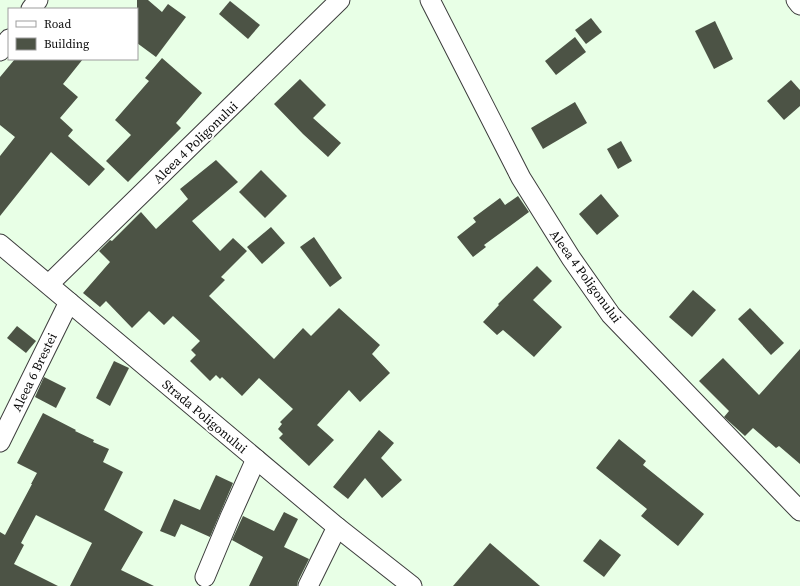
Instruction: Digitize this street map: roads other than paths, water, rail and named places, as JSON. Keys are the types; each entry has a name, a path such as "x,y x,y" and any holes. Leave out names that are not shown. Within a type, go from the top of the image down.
{"street":[{"path":"32,8 38,0"},
{"name":"Aleea 4 Poligonului","path":"49,284 340,0"},
{"name":"Aleea 4 Poligonului","path":"430,0 521,178 570,258 611,315 800,510"},
{"path":"796,0 800,4"},
{"path":"0,51 8,40"},
{"name":"Strada Poligonului","path":"0,244 336,527 412,586"},
{"name":"Aleea 6 Brestei","path":"0,442 69,302"},
{"path":"205,577 256,459"},
{"path":"308,586 336,527"}]}
